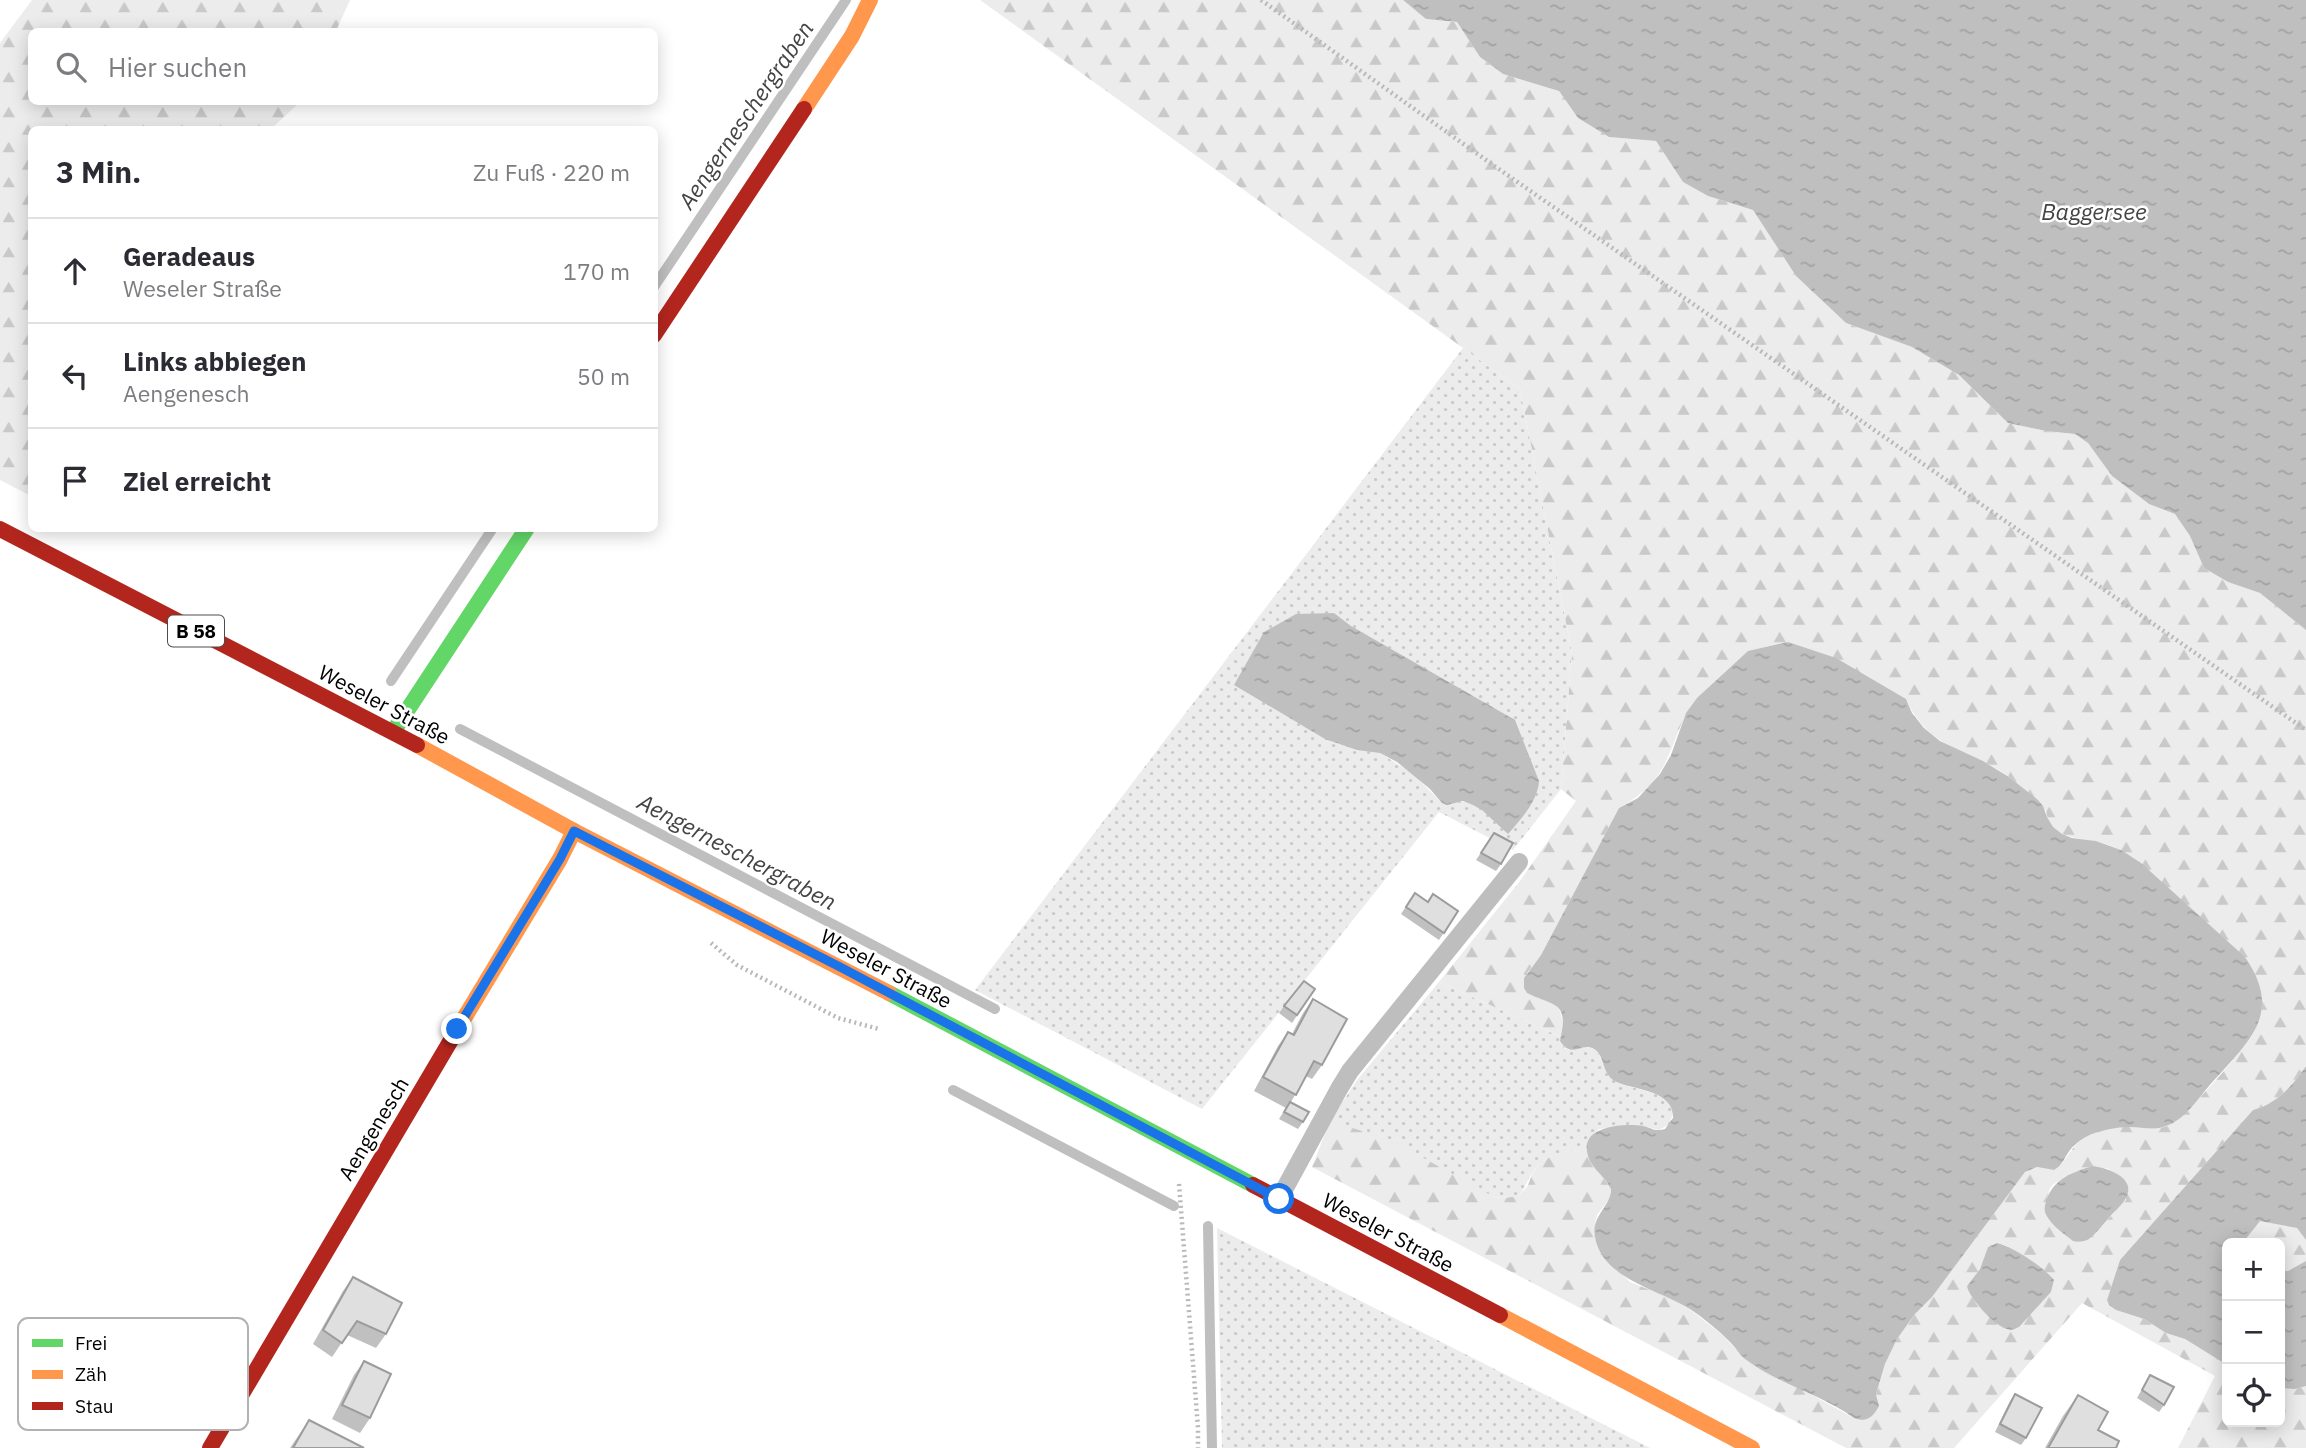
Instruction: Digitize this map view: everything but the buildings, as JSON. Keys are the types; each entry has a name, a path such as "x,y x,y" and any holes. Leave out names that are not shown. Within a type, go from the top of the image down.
{"main road":[{"path":"658,329 852,36 870,0"},
{"name":"Weseler Straße","path":"0,530 393,732 574,831 842,968 1752,1448"},
{"path":"393,732 524,532"},
{"name":"Aengenesch","path":"248,1384 560,859 574,831"},
{"name":"Aengenesch","path":"210,1448 221,1430"}],"lane":[{"path":"1279,1199 1350,1072 1520,862"}],"path":[{"path":"1261,0 1516,181 2306,730"},
{"path":"1177,1146 1198,1448"}],"green space":[{"path":"32,0 350,0 337,28 28,28 28,105 297,105 274,126 28,126 28,494 0,480 0,43"},
{"path":"980,0 1403,0 1426,19 1457,22 1480,57 1503,74 1559,91 1578,118 1609,137 1656,141 1683,182 1708,196 1753,210 1796,276 1846,323 1912,347 1959,375 2008,423 2075,434 2088,443 2112,476 2149,504 2175,514 2190,536 2204,568 2228,582 2260,593 2306,630 2306,1066 2283,1093 2253,1110 2120,1260 2107,1300 2116,1310 2144,1319 2166,1333 2185,1339 2222,1362 2222,1427 2285,1427 2285,1388 2306,1386 2306,1448 2178,1448 2215,1376 2082,1303 1954,1448 1846,1448 1312,1167 1330,1121 1391,1140 1494,1197 1519,1195 1528,1186 1537,1167 1549,1157 1563,1152 1586,1150 1592,1164 1611,1188 1610,1198 1597,1215 1595,1238 1602,1253 1630,1282 1688,1308 1720,1333 1745,1358 1854,1418 1878,1399 1876,1394 1885,1364 1897,1339 1915,1314 1932,1297 2025,1172 2037,1167 2054,1170 2064,1162 2078,1142 2097,1132 2120,1127 2167,1126 2197,1100 2252,1036 2262,1005 2121,850 2057,831 2048,820 2046,811 2014,781 1994,767 1938,739 1926,729 1906,699 1686,713 1663,768 1646,789 1619,808 1541,955 1527,973 1533,995 1549,1000 1561,1013 1561,1037 1439,982 1520,881 1576,801 1561,789 1572,653 1520,389","holes":["2107,1168 2127,1182 2126,1200 2089,1239 2073,1241 2047,1216 2049,1190 2061,1180","1997,1243 2005,1245 2054,1280 2051,1292 2039,1304 1967,1286 1980,1269 1988,1247"]},
{"path":"1463,348 1520,389 1572,653 1561,789 1513,850 1439,812 1202,1109 975,990","holes":["1334,613 1538,790 1508,833 1488,814 1471,804 1442,803 1412,773 1380,753"]},
{"path":"1439,982 1561,1037 1568,1050 1586,1047 1595,1050 1608,1073 1617,1082 1657,1095 1670,1104 1673,1112 1670,1124 1659,1130 1643,1126 1599,1129 1587,1141 1586,1150 1572,1150 1552,1156 1535,1169 1522,1192 1505,1198 1494,1197 1330,1121 1357,1080"},
{"path":"2260,1220 2297,1228 2306,1240 2306,1262 2285,1271 2285,1238 2246,1238"},
{"path":"1217,1228 1650,1448 1222,1448"}],"water":[{"name":"Baggersee","path":"1403,0 2306,0 2306,630 2260,593 2228,582 2204,568 2190,536 2175,514 2149,504 2112,476 2088,443 2075,434 2008,423 1959,375 1912,347 1846,323 1796,276 1753,210 1708,196 1683,182 1656,141 1609,137 1578,118 1559,91 1503,74 1480,57 1457,22 1426,19"},
{"path":"1334,613 1351,626 1515,720 1539,781 1532,803 1508,834 1473,805 1463,801 1447,805 1442,803 1430,789 1397,762 1380,753 1357,750 1325,739 1234,685 1264,632 1296,614"},
{"path":"1788,642 1836,658 1906,699 1912,713 1924,728 1940,741 1983,761 2009,777 2038,800 2053,827 2062,834 2096,841 2121,850 2141,863 2245,957 2262,996 2261,1012 2248,1042 2179,1119 2157,1128 2129,1127 2092,1134 2075,1145 2054,1170 2037,1167 2025,1172 1932,1297 1915,1314 1897,1339 1885,1364 1876,1394 1879,1406 1872,1416 1863,1420 1854,1418 1828,1402 1758,1368 1696,1313 1634,1282 1609,1263 1600,1251 1595,1229 1611,1189 1591,1163 1587,1143 1598,1132 1616,1126 1635,1125 1656,1130 1665,1129 1673,1118 1672,1109 1668,1102 1653,1093 1613,1080 1594,1049 1585,1047 1573,1050 1564,1046 1560,1041 1563,1018 1561,1011 1527,993 1524,988 1524,978 1541,955 1619,808 1638,798 1660,774 1671,755 1686,713 1697,698 1748,651"},
{"path":"2306,1066 2306,1240 2297,1228 2260,1221 2247,1238 2222,1238 2222,1362 2185,1339 2166,1333 2144,1319 2109,1305 2107,1300 2120,1260 2253,1110 2283,1093"},
{"path":"2093,1166 2119,1175 2128,1185 2128,1191 2122,1204 2092,1237 2073,1241 2050,1221 2045,1212 2045,1204 2058,1182"},
{"path":"1997,1243 2028,1258 2054,1280 2051,1292 2019,1327 2012,1330 2002,1327 1990,1317 1977,1304 1967,1286 1980,1269 1988,1247"},
{"path":"2306,1261 2306,1386 2295,1389 2285,1388 2285,1271"}],"waterway":[{"name":"Aengerneschergraben","path":"658,281 846,0"},
{"name":"Aengerneschergraben","path":"391,681 490,532"},
{"name":"Aengerneschergraben","path":"460,729 995,1009"},
{"name":"Aengerneschergraben","path":"953,1090 1174,1206"},
{"name":"Aengerneschergraben","path":"1208,1226 1212,1448"}],"traffic: fast":[{"path":"393,732 524,532"},
{"path":"889,993 1253,1185"}],"traffic: slow":[{"path":"804,109 852,36 870,0"},
{"path":"417,745 574,831 889,993"},
{"path":"454,1035 560,859 574,831"},
{"path":"1500,1315 1752,1448"}],"traffic: jam":[{"path":"658,329 804,109"},
{"path":"0,529 417,745"},
{"path":"248,1384 454,1035"},
{"path":"1253,1185 1500,1315"},
{"path":"210,1448 221,1430"}],"route":[{"path":"457,1029 560,859 574,831 842,968 1279,1199"}]}
